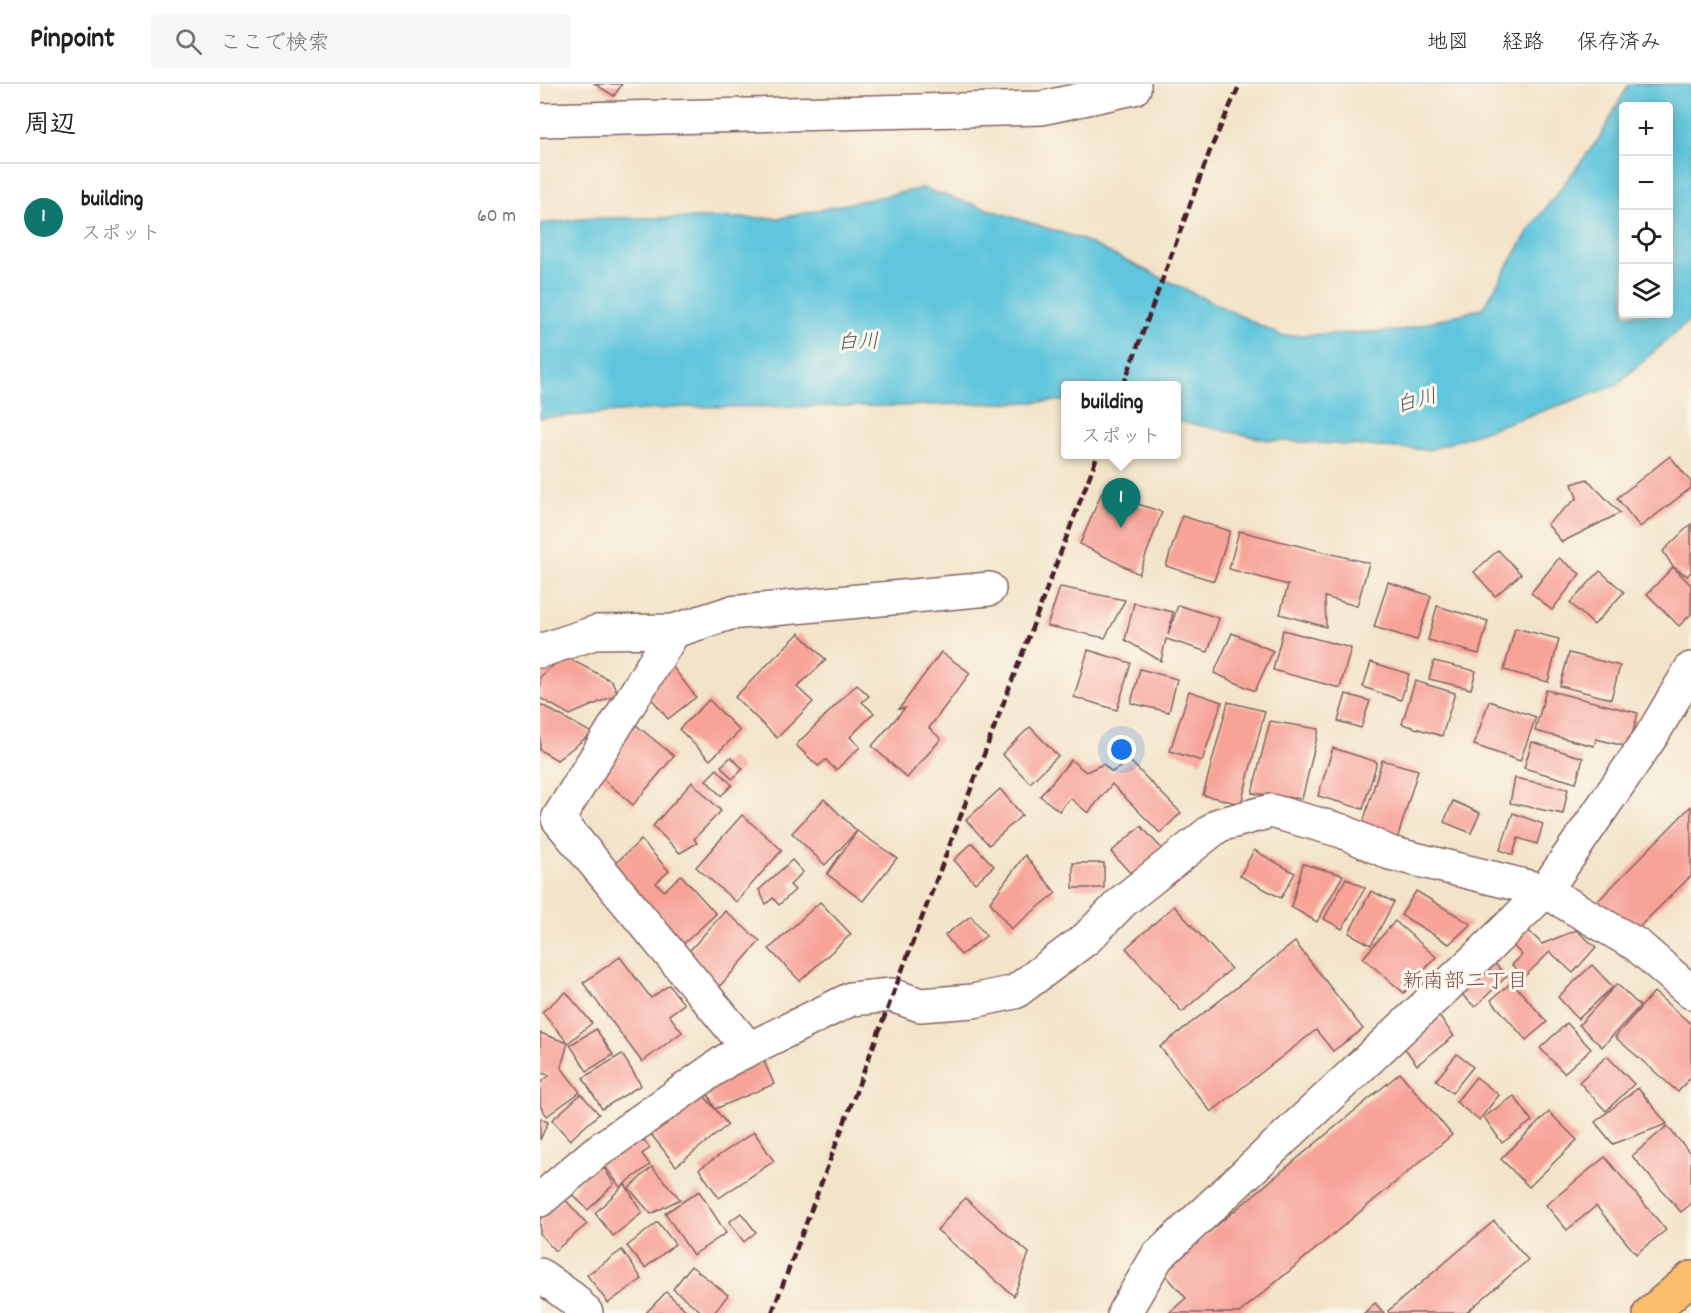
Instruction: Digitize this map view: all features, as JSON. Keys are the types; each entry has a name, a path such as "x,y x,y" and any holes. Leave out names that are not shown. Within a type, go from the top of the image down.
{"main road":[{"path":"1650,1313 1691,1278"}],"street":[{"path":"540,120 1042,108 1134,88 1134,84"},
{"path":"540,651 597,632 674,631 730,613 989,589"},
{"path":"674,631 558,819 749,1050"},
{"path":"1124,1313 1157,1257 1483,952 1545,891 1652,735 1691,669"},
{"path":"540,1200 633,1126 727,1060 851,999 892,995 920,1005 973,1001 1015,992 1088,938 1123,902 1220,825 1271,811 1342,831 1390,853 1545,891 1637,945 1691,992"},
{"path":"540,1275 573,1299 586,1313"}],"water":[{"name":"白川","path":"1629,84 1691,84 1691,319 1615,386 1429,450 1269,440 1181,422 1181,381 1061,381 1061,401 895,406 686,407 540,418 540,224 592,218 781,218 922,188 1081,239 1282,336 1398,331 1483,308 1530,229 1600,137 1619,102 1619,318 1673,318 1673,102 1619,102"}],"building":[{"path":"595,84 622,84 614,96"},
{"path":"1670,456 1691,482 1691,488 1640,527 1617,498"},
{"path":"1587,479 1620,513 1562,542 1547,524 1577,498 1572,484"},
{"path":"1102,492 1162,512 1139,574 1080,544"},
{"path":"1182,516 1230,531 1214,581 1166,566"},
{"path":"1691,524 1691,572 1687,576 1673,567 1663,551"},
{"path":"1239,531 1369,563 1357,606 1325,597 1326,627 1280,614 1288,585 1229,569"},
{"path":"1498,550 1521,574 1495,596 1474,572"},
{"path":"1559,558 1580,574 1552,610 1531,593"},
{"path":"1673,567 1691,585 1691,614 1679,626 1647,594"},
{"path":"1600,571 1624,592 1594,625 1570,603"},
{"path":"1388,582 1431,596 1417,640 1374,627"},
{"path":"1060,587 1125,600 1105,638 1047,626"},
{"path":"1134,603 1173,612 1168,635 1178,605 1219,618 1208,652 1166,639 1161,661 1125,640"},
{"path":"1437,606 1488,621 1479,654 1428,640"},
{"path":"1515,628 1559,639 1548,682 1504,670"},
{"path":"1283,630 1351,648 1340,688 1273,670"},
{"path":"799,633 826,660 797,687 813,702 777,738 735,697"},
{"path":"1232,633 1273,651 1255,691 1214,673"},
{"path":"1088,650 1131,663 1117,710 1074,697"},
{"path":"941,652 970,673 929,728 941,739 907,778 872,746 905,708 899,709"},
{"path":"1569,653 1620,666 1611,699 1560,686"},
{"path":"564,656 612,681 618,694 570,715 540,698 540,677"},
{"path":"1434,661 1476,671 1471,689 1429,679"},
{"path":"1371,662 1409,674 1401,700 1363,687"},
{"path":"672,666 696,697 668,719 643,688"},
{"path":"1140,669 1177,679 1169,712 1131,703"},
{"path":"1415,681 1455,693 1442,736 1402,724"},
{"path":"857,684 869,696 862,702 874,713 850,737 860,747 836,770 826,760 818,766 796,745"},
{"path":"1546,690 1638,713 1629,747 1596,739 1594,746 1535,731"},
{"path":"1189,691 1222,702 1202,761 1170,751"},
{"path":"1346,694 1370,701 1361,728 1338,721"},
{"path":"709,700 740,731 710,760 679,729"},
{"path":"1489,701 1536,717 1520,761 1474,745"},
{"path":"1228,702 1265,711 1241,804 1203,795"},
{"path":"540,704 592,733 557,760 540,750"},
{"path":"1270,721 1319,729 1302,799 1252,793"},
{"path":"636,725 674,756 633,805 595,772"},
{"path":"1030,727 1058,756 1030,783 1002,754"},
{"path":"1532,742 1583,758 1576,783 1524,768"},
{"path":"1333,748 1377,762 1363,809 1318,796"},
{"path":"731,757 743,769 732,779 721,766"},
{"path":"1071,760 1086,772 1103,764 1112,772 1130,761 1181,813 1160,833 1112,784 1088,813 1070,798 1059,811 1040,796"},
{"path":"1382,760 1418,770 1396,843 1360,833"},
{"path":"717,769 732,785 721,796 706,780"},
{"path":"1515,778 1568,789 1563,814 1510,803"},
{"path":"692,782 721,811 694,839 697,843 680,853 653,826"},
{"path":"1000,789 1022,815 989,845 966,820"},
{"path":"824,799 857,831 825,865 792,833"},
{"path":"1453,801 1480,813 1471,833 1444,822"},
{"path":"1691,806 1691,876 1636,930 1590,909"},
{"path":"1513,813 1543,824 1537,844 1518,838 1513,855 1500,850"},
{"path":"742,815 782,850 736,902 696,867"},
{"path":"1141,826 1164,851 1134,877 1111,852"},
{"path":"857,831 897,858 863,901 827,874"},
{"path":"641,840 669,871 656,883 664,891 681,875 716,914 681,946 610,868"},
{"path":"972,843 994,866 975,883 954,860"},
{"path":"1254,850 1295,873 1281,898 1240,876"},
{"path":"1025,855 1056,893 1011,929 990,902"},
{"path":"792,860 803,872 790,885 795,890 779,905 773,898 766,904 759,890"},
{"path":"1073,863 1104,863 1104,888 1073,888"},
{"path":"1303,864 1343,875 1317,922 1291,907"},
{"path":"1346,878 1365,888 1342,929 1324,919"},
{"path":"1371,891 1394,902 1371,945 1349,933"},
{"path":"1416,891 1471,924 1449,944 1401,915"},
{"path":"820,902 851,934 800,981 769,949"},
{"path":"1174,906 1231,969 1182,1012 1126,948"},
{"path":"725,911 760,941 718,988 683,958"},
{"path":"971,916 986,936 961,955 945,935"},
{"path":"1395,921 1436,957 1404,993 1363,958"},
{"path":"1519,921 1542,944 1576,930 1596,947 1573,973 1550,952 1524,977 1512,965 1522,955 1504,936"},
{"path":"1295,942 1363,1029 1333,1051 1316,1030 1211,1112 1160,1047"},
{"path":"1483,952 1507,976 1475,1007 1451,984"},
{"path":"620,957 651,998 669,985 684,1004 669,1015 682,1032 642,1062 583,983"},
{"path":"1592,965 1613,987 1578,1019 1558,997"},
{"path":"1512,982 1547,1022 1526,1040 1491,1000"},
{"path":"1617,984 1640,1006 1602,1047 1579,1025"},
{"path":"566,992 592,1023 568,1043 542,1012"},
{"path":"1654,992 1691,1024 1691,1077 1678,1092 1615,1037"},
{"path":"1438,1015 1454,1036 1417,1065 1401,1043"},
{"path":"1567,1023 1591,1049 1564,1073 1540,1048"},
{"path":"596,1029 613,1055 587,1071 570,1045"},
{"path":"540,1033 568,1043 561,1067 580,1092 547,1116 540,1106 540,1083 550,1075 540,1073"},
{"path":"622,1054 641,1085 602,1109 583,1078"},
{"path":"1457,1054 1473,1067 1452,1093 1436,1080"},
{"path":"1607,1056 1634,1084 1606,1111 1579,1082"},
{"path":"764,1061 774,1084 715,1109 705,1087"},
{"path":"1400,1073 1452,1135 1239,1313 1169,1313 1186,1298 1162,1271"},
{"path":"1476,1077 1499,1095 1479,1120 1456,1102"},
{"path":"1638,1088 1667,1124 1613,1144 1595,1122"},
{"path":"701,1092 728,1125 676,1166 650,1133"},
{"path":"581,1094 599,1114 570,1140 552,1120"},
{"path":"1514,1096 1532,1121 1502,1143 1484,1117"},
{"path":"1549,1112 1577,1140 1529,1187 1501,1159"},
{"path":"540,1118 548,1122 540,1140"},
{"path":"633,1126 650,1148 642,1154 650,1165 620,1187 595,1153"},
{"path":"1667,1126 1691,1154 1691,1204 1681,1212 1632,1156"},
{"path":"754,1132 774,1161 719,1198 699,1169"},
{"path":"595,1153 614,1184 588,1210 572,1194"},
{"path":"1605,1157 1666,1230 1636,1254 1596,1206 1567,1230 1546,1205"},
{"path":"652,1167 680,1199 651,1214 629,1188"},
{"path":"625,1184 642,1213 613,1236 595,1213"},
{"path":"699,1191 726,1233 693,1255 665,1213"},
{"path":"564,1198 587,1224 555,1251 540,1234 540,1219"},
{"path":"965,1198 1029,1253 1014,1296 937,1230"},
{"path":"741,1213 756,1232 744,1242 729,1222"},
{"path":"1494,1221 1528,1260 1466,1313 1389,1313 1388,1311"},
{"path":"658,1222 675,1244 645,1268 627,1246"},
{"path":"622,1250 642,1279 608,1303 587,1275"},
{"path":"691,1266 728,1295 714,1313 703,1313 673,1289"},
{"path":"666,1292 689,1313 646,1313"},
{"path":"1375,1303 1384,1313 1364,1313"}],"railway":[{"path":"1125,381 1211,148 1240,84"},
{"path":"772,1313 1096,459"}],"place":[{"name":"building","path":"1121,528"}],"district":[{"name":"新南部二丁目","path":"1465,983"}]}
